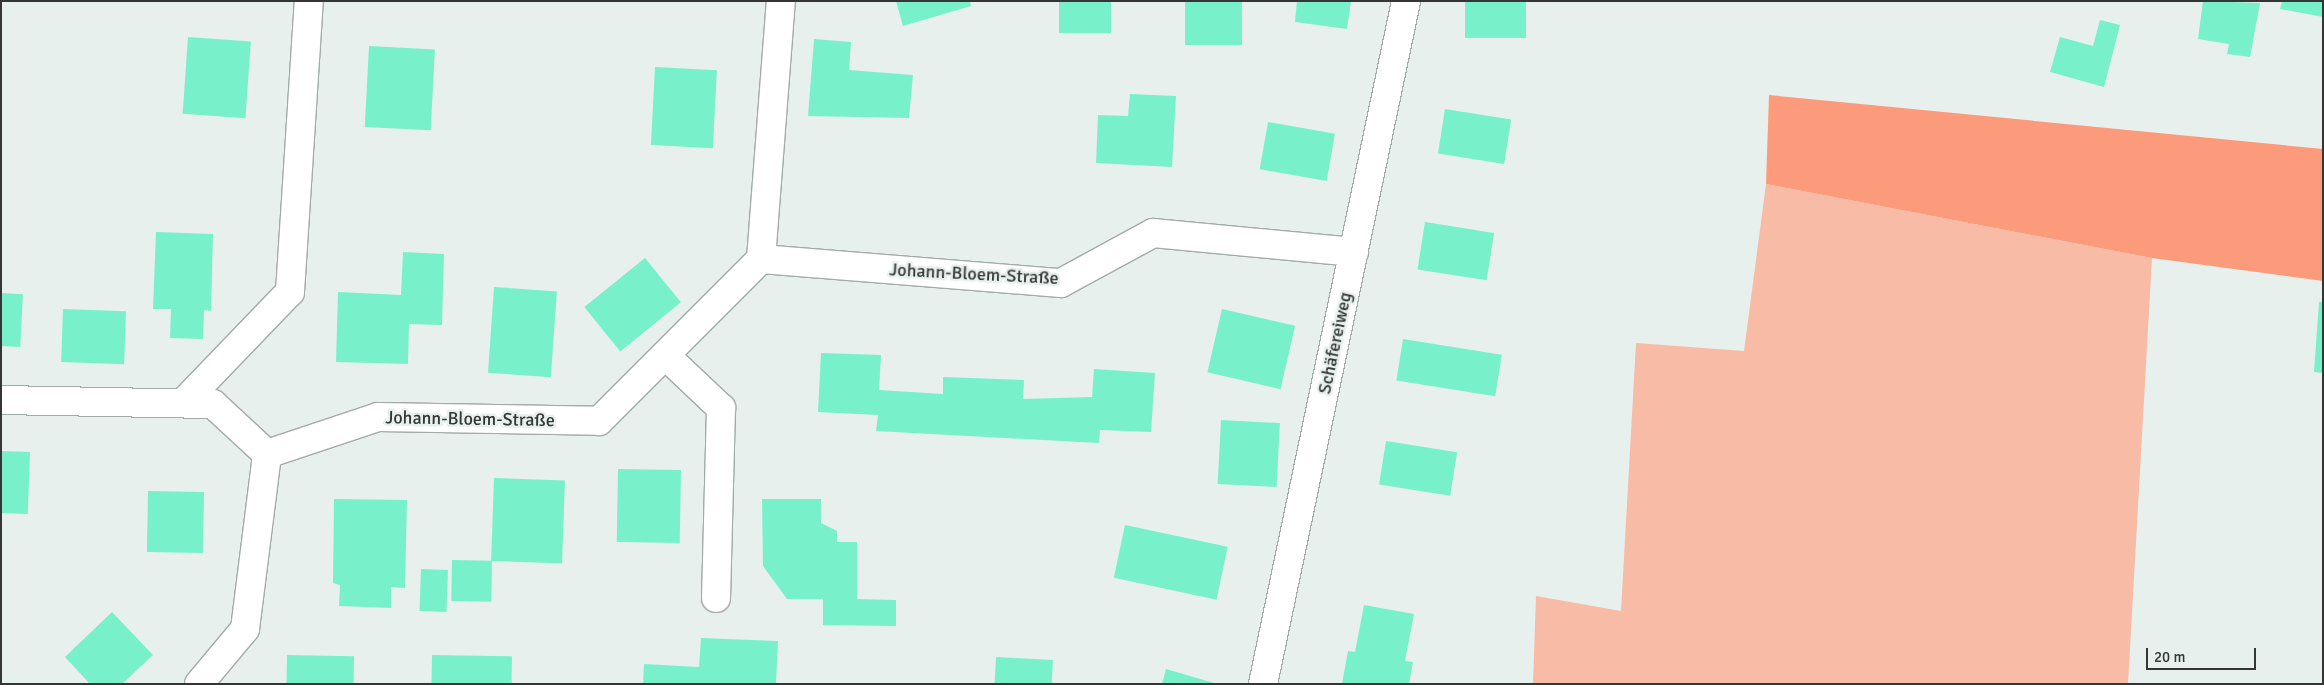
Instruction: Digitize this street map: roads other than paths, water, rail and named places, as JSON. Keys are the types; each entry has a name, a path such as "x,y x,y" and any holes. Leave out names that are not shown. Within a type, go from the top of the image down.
{"street":[{"path":"183,403 290,292 309,1"},
{"path":"761,259 781,1"},
{"name":"Schäfereiweg","path":"1263,684 1406,1"},
{"name":"Johann-Bloem-Straße","path":"266,454 378,417 599,421 761,259 1061,283 1153,233 1354,252"},
{"path":"666,356 721,408 716,598"},
{"path":"1,400 213,404 266,454 245,629 199,684"}]}
